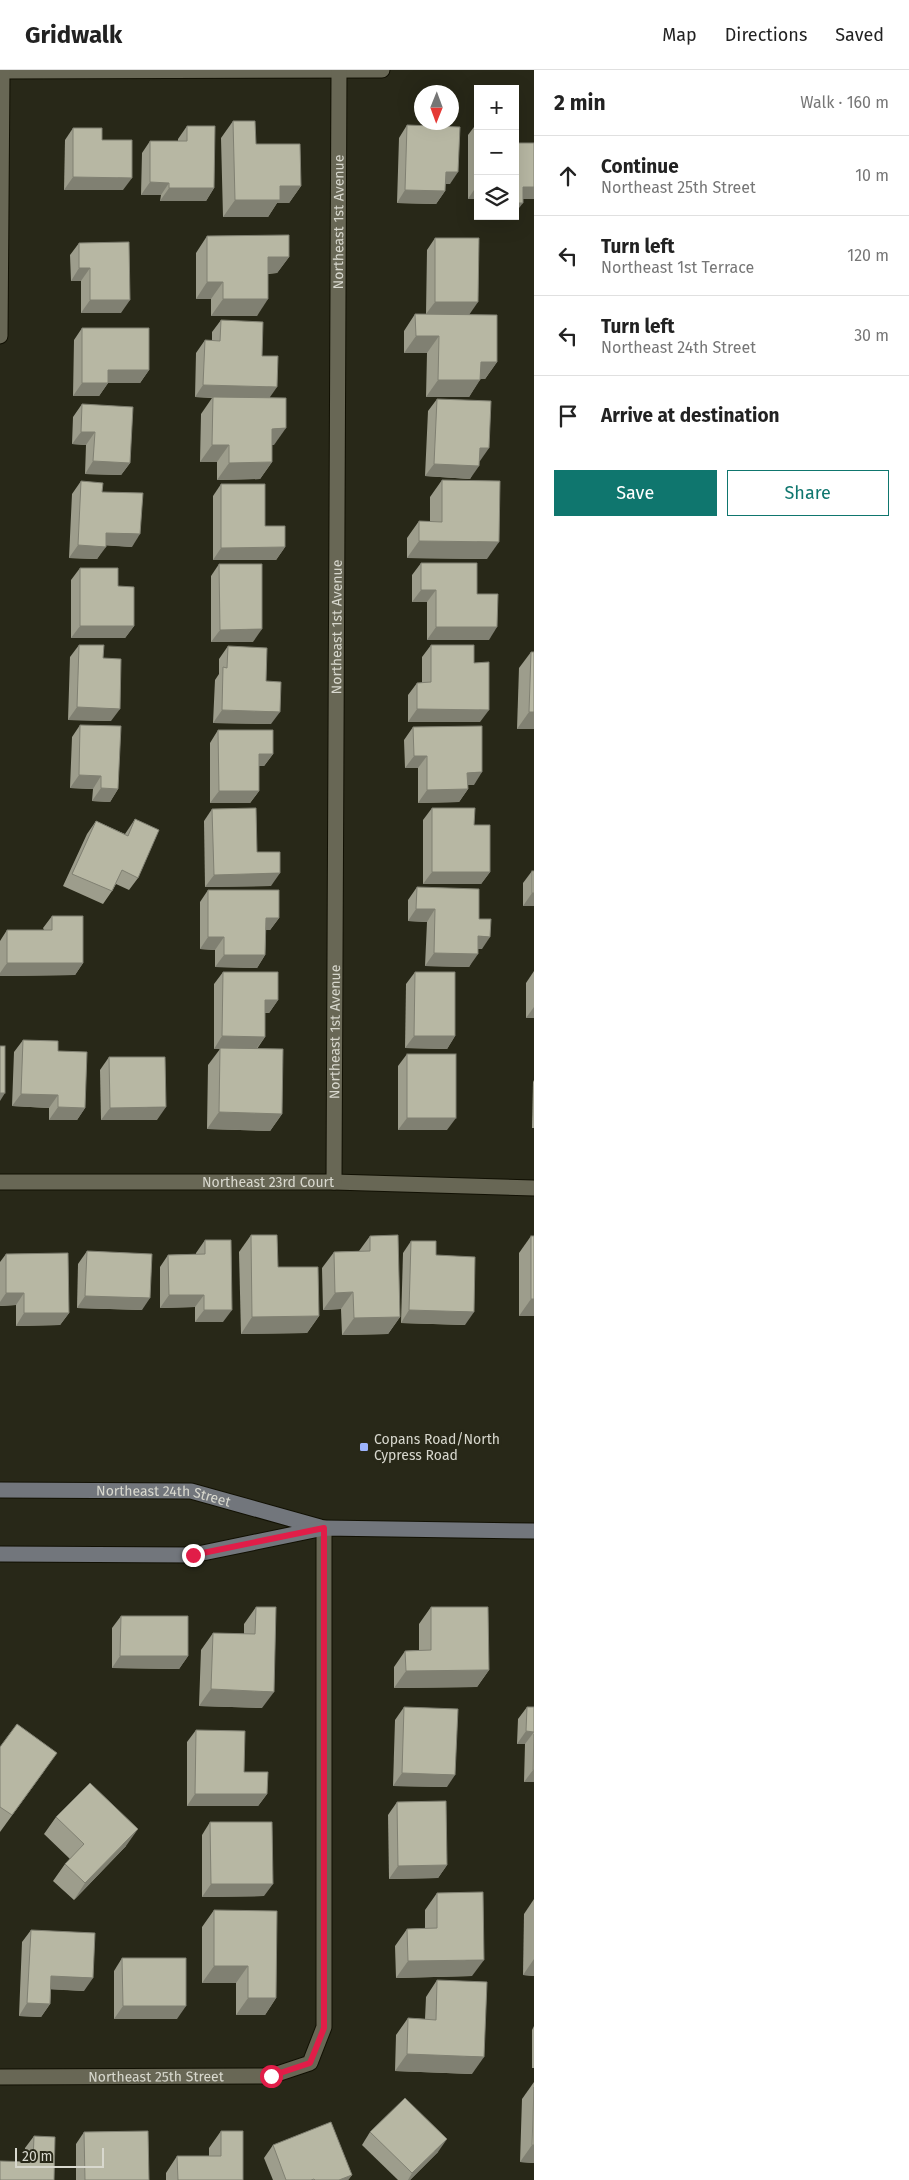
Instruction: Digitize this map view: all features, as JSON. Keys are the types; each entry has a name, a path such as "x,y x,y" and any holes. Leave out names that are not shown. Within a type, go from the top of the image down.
{"main road":[{"name":"Northeast 24th Street","path":"0,1490 191,1491 324,1528"},
{"name":"Northeast 24th Street","path":"0,1554 193,1555 324,1528 534,1531"}],"street":[{"path":"0,336 1,71 382,70"},
{"name":"Northeast 1st Avenue","path":"334,1182 339,71"},
{"name":"Northeast 23rd Court","path":"0,1182 334,1182 534,1188"},
{"name":"Northeast 25th Street","path":"0,2077 271,2076 310,2063 324,2028 324,1528"}],"building":[{"path":"233,121 255,121 256,144 300,144 301,186 280,186 280,200 235,200"},
{"path":"407,125 414,125 414,130 459,130 460,127 458,172 446,172 445,191 405,190"},
{"path":"187,126 215,126 214,188 169,188 169,183 150,182 150,141 187,141"},
{"path":"73,128 102,128 102,140 132,140 132,178 73,177"},
{"path":"519,143 534,143 534,187 523,187 523,203 519,203"},
{"path":"289,235 289,257 268,257 268,299 223,299 223,282 207,282 207,236"},
{"path":"435,238 479,238 478,302 435,302"},
{"path":"129,242 130,300 90,300 90,268 79,268 79,243"},
{"path":"415,314 497,315 497,362 481,362 480,380 438,380 439,336 416,336"},
{"path":"221,320 263,322 262,356 278,356 277,387 203,385 205,340 220,341"},
{"path":"82,328 149,328 149,370 108,370 108,383 82,383"},
{"path":"213,397 286,398 286,428 272,429 272,462 229,463 229,445 212,445"},
{"path":"437,399 491,401 489,448 480,448 479,466 434,464"},
{"path":"82,404 133,407 130,463 93,461 95,432 81,432"},
{"path":"442,480 500,481 499,542 419,541 419,521 442,522"},
{"path":"81,481 103,483 102,492 143,493 140,534 106,533 106,547 78,545"},
{"path":"221,484 265,484 265,526 285,526 285,547 221,548"},
{"path":"421,563 477,563 477,594 498,594 497,627 436,627 436,590 421,590"},
{"path":"219,564 262,564 262,629 220,630"},
{"path":"80,568 118,568 118,586 134,587 134,626 80,626"},
{"path":"79,645 104,645 103,658 121,659 120,709 77,707"},
{"path":"431,645 474,645 474,663 489,662 489,710 417,709 417,683 431,682"},
{"path":"228,646 267,648 266,681 281,682 280,712 222,710 223,667 227,668"},
{"path":"531,652 534,652 534,712 529,712"},
{"path":"80,725 121,726 118,789 101,788 101,776 79,775"},
{"path":"482,726 482,772 467,773 468,789 427,790 427,756 414,756 413,727"},
{"path":"218,730 273,730 273,754 259,754 259,791 219,791"},
{"path":"256,808 257,852 280,852 280,873 214,875 212,809"},
{"path":"432,808 475,808 474,825 490,825 490,872 432,872"},
{"path":"135,819 159,830 138,878 122,870 112,891 72,874 96,821 128,836"},
{"path":"532,871 534,871 534,893 532,893"},
{"path":"417,887 479,889 479,919 491,919 490,937 478,936 478,954 434,953 435,909 416,909"},
{"path":"208,890 279,890 279,918 266,918 265,955 224,955 224,937 208,937"},
{"path":"52,916 83,916 83,963 7,963 7,930 52,930"},
{"path":"223,972 278,972 278,1000 265,1000 265,1037 222,1036"},
{"path":"415,972 455,972 455,1036 414,1036"},
{"path":"23,1040 58,1041 58,1051 87,1052 85,1108 58,1107 58,1095 21,1094"},
{"path":"0,1046 5,1046 5,1093 0,1093"},
{"path":"220,1048 283,1049 282,1114 219,1112"},
{"path":"407,1054 456,1054 456,1118 407,1118"},
{"path":"109,1057 165,1057 166,1107 110,1108"},
{"path":"251,1235 277,1235 278,1267 318,1267 319,1316 252,1317"},
{"path":"398,1235 400,1317 354,1318 353,1292 335,1293 334,1252 370,1251 370,1236"},
{"path":"531,1236 534,1236 534,1299 531,1299"},
{"path":"205,1240 231,1240 232,1310 204,1310 204,1295 169,1295 168,1255 205,1254"},
{"path":"411,1241 436,1241 436,1255 475,1257 474,1312 409,1310"},
{"path":"87,1251 152,1254 150,1298 85,1296"},
{"path":"68,1253 69,1313 24,1313 24,1293 6,1293 6,1254"},
{"path":"256,1607 276,1607 274,1692 211,1689 213,1633 255,1634"},
{"path":"431,1607 488,1607 489,1670 406,1671 405,1651 431,1650"},
{"path":"121,1616 188,1616 188,1656 120,1656"},
{"path":"404,1707 458,1709 455,1775 402,1773"},
{"path":"527,1707 534,1707 534,1732 526,1731"},
{"path":"17,1724 57,1753 12,1815 0,1807 0,1747"},
{"path":"196,1730 245,1731 244,1772 268,1772 267,1794 195,1794"},
{"path":"534,1734 534,1770 533,1770"},
{"path":"90,1783 138,1829 85,1883 65,1864 84,1844 56,1817"},
{"path":"446,1801 447,1865 398,1866 397,1802"},
{"path":"210,1822 272,1822 273,1884 211,1884"},
{"path":"483,1892 484,1960 408,1961 407,1929 437,1928 437,1893"},
{"path":"214,1910 277,1911 276,1998 248,1998 248,1966 214,1966"},
{"path":"31,1930 95,1933 93,1978 51,1976 50,2004 27,2003"},
{"path":"122,1958 186,1958 186,2006 123,2006"},
{"path":"437,1980 487,1982 484,2057 407,2054 408,2018 436,2020"},
{"path":"534,2087 534,2145 532,2145"},
{"path":"405,2098 447,2139 412,2173 370,2132"},
{"path":"331,2122 352,2175 339,2180 286,2180 273,2145"},
{"path":"148,2131 149,2180 85,2180 84,2132"},
{"path":"221,2131 243,2131 243,2180 178,2180 177,2156 221,2156"},
{"path":"34,2136 55,2137 54,2180 0,2180 0,2161 33,2162"}],"place":[{"name":"Copans Road/North Cypress Road","path":"364,1447"}],"route":[{"path":"193,1555 324,1528 324,2028 310,2063 271,2076"}]}
